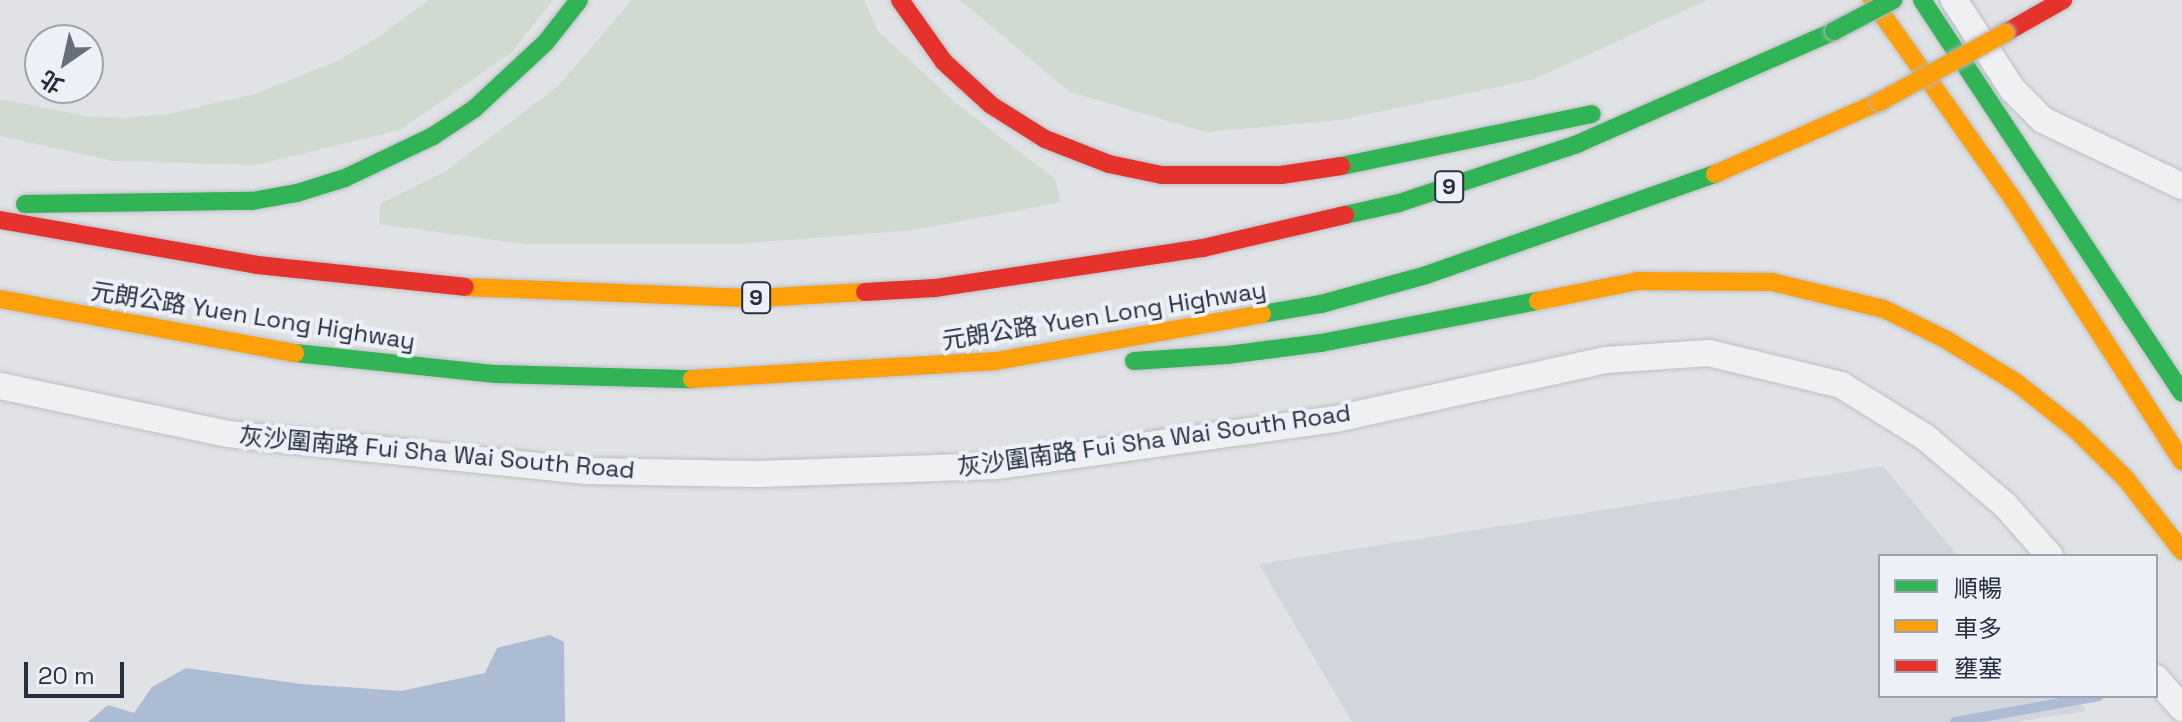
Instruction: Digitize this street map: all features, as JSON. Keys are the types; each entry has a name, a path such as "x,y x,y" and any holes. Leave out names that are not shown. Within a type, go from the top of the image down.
{"highway":[{"path":"0,204 252,201 297,193 345,178 433,136 474,109 546,42 579,0"},
{"path":"900,0 944,62 991,105 1045,139 1109,164 1162,175 1281,175 1385,160 1684,94"},
{"path":"1872,0 2017,205 2182,461"},
{"name":"元朗公路 Yuen Long Highway","path":"0,220 257,265 496,290 755,298 935,288 1203,248 1399,203 1577,144 1684,94 1834,31 1893,0"},
{"path":"1922,0 2182,393"},
{"name":"元朗公路 Yuen Long Highway","path":"0,299 298,353 496,374 710,380 996,361 1321,304 1426,275 1615,212 1723,171 1840,120 1936,73 2063,0"},
{"path":"996,361 1159,360 1227,355 1423,325 1638,281 1772,282 1850,298 1884,309 1945,339 2017,383 2076,430 2116,469 2182,551"}],"street":[{"path":"1954,0 2013,90 2043,120 2182,186"},
{"name":"灰沙圍南路 Fui Sha Wai South Road","path":"0,386 228,434 586,471 758,474 996,466 1340,418 1606,360 1709,353 1841,385 1925,437 2005,505 2048,554"},
{"path":"2158,680 2182,708"}],"shaded area":[{"path":"429,0 553,0 512,52 400,130 255,165 113,161 0,136 0,99 86,116 124,118 168,114 255,94 337,61 375,39"},
{"path":"632,0 864,0 878,31 957,104 1055,179 1061,202 915,230 737,244 525,244 379,224 380,204 446,171 558,86"},
{"path":"960,0 1707,0 1535,79 1341,120 1206,132 1070,92"},
{"path":"1883,466 1956,554 1878,554 1878,698 2077,698 2087,711 2014,722 1352,722 1259,564"}],"water":[{"path":"550,635 564,642 565,722 88,722 108,705 134,713 152,687 186,668 302,684 401,691 485,673 497,648"}],"waterway":[{"path":"1955,722 2088,698"}],"traffic: fast":[{"path":"25,204 252,201 297,193 345,178 433,136 474,109 546,42 579,0"},
{"path":"1834,31 1893,0"},
{"path":"1922,0 2182,393"},
{"path":"1345,215 1399,203 1577,144 1834,31"},
{"path":"1341,166 1592,114"},
{"path":"1262,314 1321,304 1426,275 1715,174"},
{"path":"1134,361 1227,355 1321,343 1538,301"},
{"path":"295,353 496,374 692,379"}],"traffic: slow":[{"path":"1872,0 2017,205 2182,461"},
{"path":"1879,102 2005,33"},
{"path":"1715,174 1879,102"},
{"path":"1538,301 1638,281 1772,282 1884,309 1945,339 2017,383 2076,430 2125,478 2182,551"},
{"path":"465,287 755,298 865,292"},
{"path":"0,299 295,353"},
{"path":"692,379 996,361 1262,314"}],"traffic: jam":[{"path":"900,0 944,62 991,105 1045,139 1109,164 1162,175 1281,175 1341,166"},
{"path":"2005,33 2063,0"},
{"path":"865,292 935,288 1203,248 1345,215"},
{"path":"0,220 257,265 465,287"}]}
